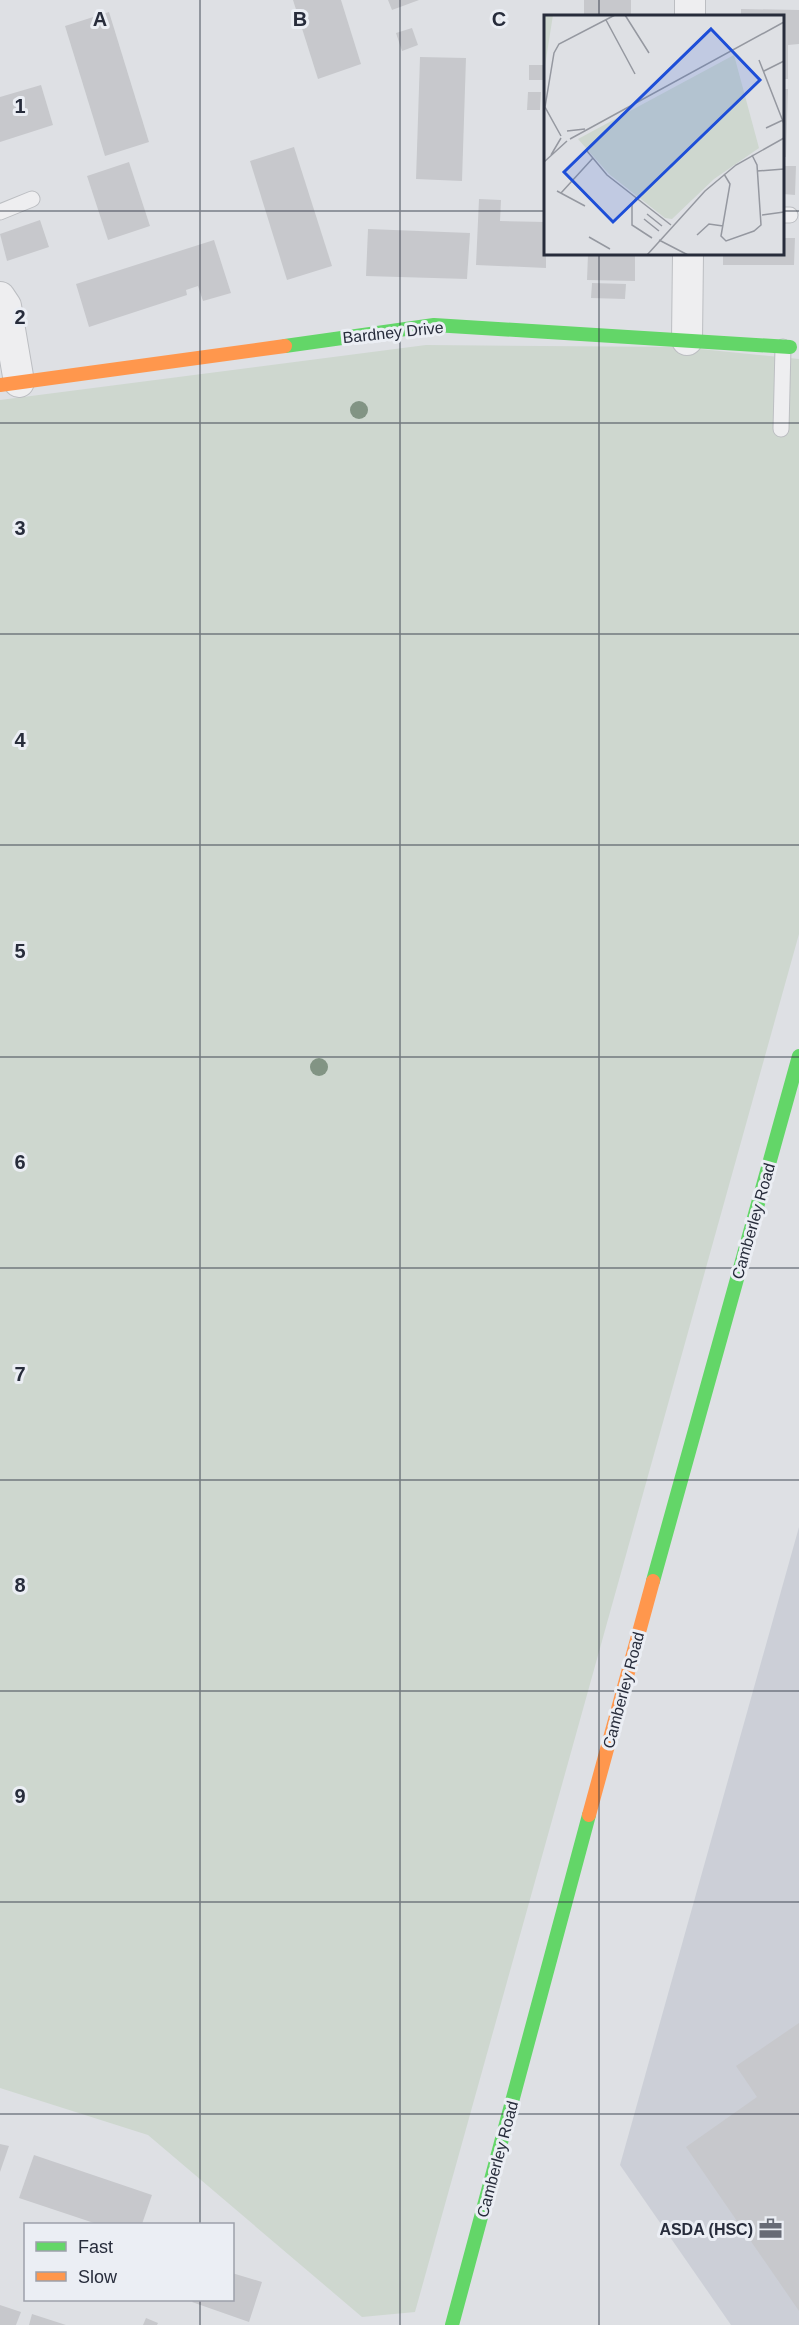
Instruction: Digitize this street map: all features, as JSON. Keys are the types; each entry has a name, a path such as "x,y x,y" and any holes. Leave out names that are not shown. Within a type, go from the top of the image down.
{"main road":[{"name":"Bardney Drive","path":"10,384 434,325 786,347"},
{"name":"Camberley Road","path":"452,2325 611,1732 799,1056"}],"street":[{"path":"687,340 688,255"},
{"path":"0,297 6,306 10,384"}],"lane":[{"path":"0,212 32,200"},
{"path":"782,429 786,347"}],"shaded area":[{"path":"426,345 680,347 799,359 799,934 415,2312 362,2317 148,2135 0,2088 0,400"},
{"path":"799,1527 799,2325 731,2325 620,2165"}],"building":[{"path":"293,0 341,0 361,64 318,79"},
{"path":"388,0 419,0 392,10"},
{"path":"584,0 631,0 631,15 584,15"},
{"path":"741,9 799,10 799,44 788,45 788,79 784,79 784,15 741,15"},
{"path":"109,12 149,142 105,156 65,26"},
{"path":"412,28 418,45 402,51 396,33"},
{"path":"420,57 466,58 462,181 416,179"},
{"path":"529,65 544,65 544,80 529,80"},
{"path":"41,85 53,125 0,142 0,97"},
{"path":"784,89 788,89 786,157 784,157"},
{"path":"528,92 541,92 540,110 527,110"},
{"path":"294,147 332,266 287,280 250,161"},
{"path":"129,162 150,226 108,240 87,176"},
{"path":"784,166 796,166 795,195 784,194"},
{"path":"479,199 501,200 500,221 544,222 546,268 476,265"},
{"path":"40,220 49,247 7,261 0,234"},
{"path":"368,229 470,233 467,279 366,276"},
{"path":"784,238 795,238 794,265 723,265 723,255 784,255"},
{"path":"214,240 231,293 203,301 198,286 186,290 187,295 89,327 76,284"},
{"path":"588,255 635,255 635,281 587,280"},
{"path":"592,283 626,284 625,299 591,298"},
{"name":"ASDA (HSC)","path":"799,2023 799,2311 686,2147 757,2097 736,2066"},
{"path":"0,2144 9,2146 0,2172"},
{"path":"34,2155 152,2195 142,2223 94,2223 19,2198"},
{"path":"234,2274 262,2282 249,2322 192,2302 234,2301"},
{"path":"0,2305 21,2312 16,2325 0,2325"},
{"path":"32,2314 66,2325 29,2325"},
{"path":"146,2318 158,2323 157,2325 143,2325"}],"traffic: fast":[{"path":"285,346 434,325 790,347"},
{"path":"653,1581 799,1056"},
{"path":"452,2325 589,1815"}],"traffic: slow":[{"path":"0,385 285,346"},
{"path":"589,1815 653,1581"}],"place":[{"name":"ASDA (HSC)","path":"771,2229"}]}
